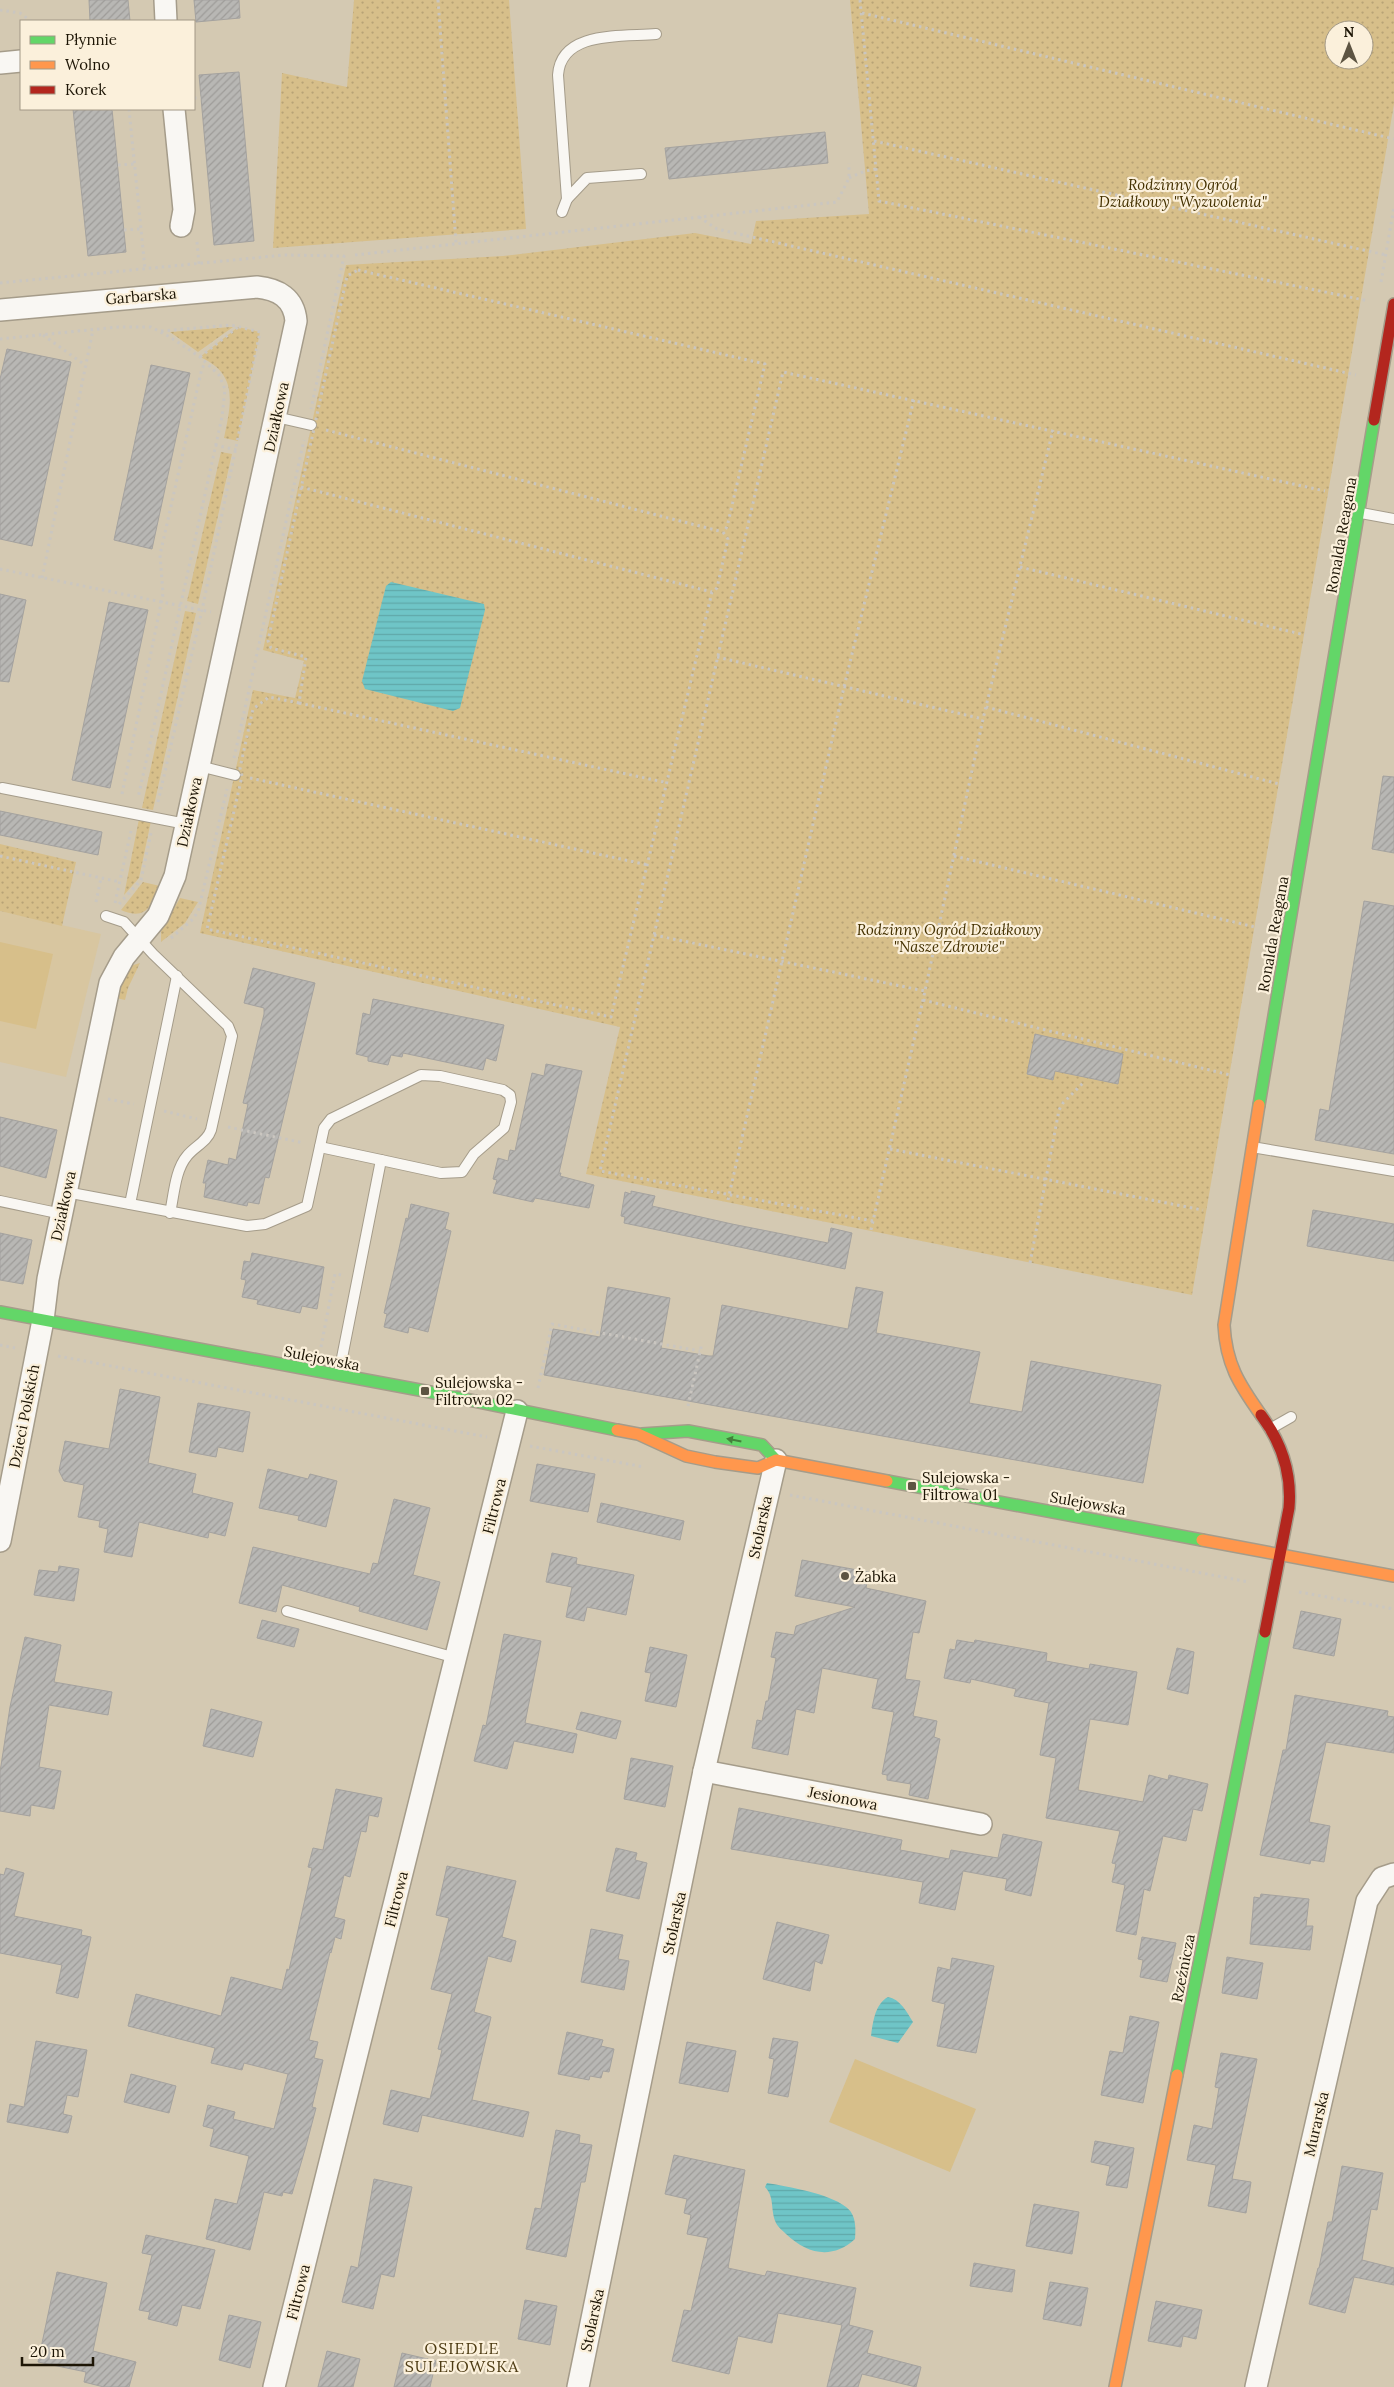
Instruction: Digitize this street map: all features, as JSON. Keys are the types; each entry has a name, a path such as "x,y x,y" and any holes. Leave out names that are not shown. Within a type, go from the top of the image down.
{"street":[{"path":"165,0 166,20"},
{"path":"0,63 20,61"},
{"path":"174,110 184,210 180,226"},
{"name":"Garbarska","path":"0,310 231,288 267,288 281,293"},
{"name":"Działkowa","path":"44,1320 48,1278 110,983 124,957 146,947 175,876 296,321 292,306 281,293"},
{"name":"Ronalda Reagana","path":"1280,1555 1289,1508 1290,1486 1282,1450 1232,1372 1225,1351 1224,1335 1227,1295 1394,304"},
{"name":"Sulejowska","path":"0,1312 339,1377 425,1391 638,1434 686,1456 705,1460 758,1468 776,1460 1394,1576"},
{"name":"Dzieci Polskich","path":"0,1541 44,1320"},
{"name":"Filtrowa","path":"274,2387 517,1411"},
{"name":"Sulejowska","path":"638,1434 688,1431 762,1445 776,1460"},
{"name":"Stolarska","path":"578,2387 704,1771 776,1460"},
{"name":"Rzeźnicza","path":"1115,2387 1280,1555"},
{"name":"Jesionowa","path":"704,1771 981,1824"},
{"name":"Murarska","path":"1256,2387 1367,1900 1382,1878 1394,1874"}],"lane":[{"path":"567,199 558,75 559,62 578,42 656,34"},
{"path":"562,212 567,199 587,178 641,174"},
{"path":"276,417 311,425"},
{"path":"1360,513 1394,519"},
{"path":"199,766 236,774"},
{"path":"2,788 118,809 186,824"},
{"path":"106,916 124,922 146,947 228,1026 232,1036 214,1123 209,1136 188,1154 180,1168 170,1213"},
{"path":"130,1204 177,976"},
{"path":"66,1192 170,1213 254,1227 303,1208 309,1202 320,1147 325,1126 331,1119 421,1075 440,1076 503,1090 510,1095 511,1102 504,1128 474,1154 462,1172 441,1173 320,1147"},
{"path":"1252,1147 1394,1171"},
{"path":"339,1377 381,1160"},
{"path":"0,1201 62,1214"},
{"path":"1270,1430 1291,1417"},
{"path":"287,1611 456,1658"}],"path":[{"path":"438,0 456,243"},
{"path":"860,0 879,201 1394,304"},
{"path":"0,10 20,13 30,20"},
{"path":"861,13 1394,139"},
{"path":"195,98 201,98"},
{"path":"129,110 145,269"},
{"path":"874,141 1386,255"},
{"path":"356,255 837,202 849,178 849,162"},
{"path":"118,165 134,164"},
{"path":"849,178 865,171 876,169"},
{"path":"699,217 717,229 1366,378"},
{"path":"124,230 141,229"},
{"path":"0,284 284,255 344,256 311,425 236,774 207,929 611,1017 712,592 717,588 728,539 723,532 311,425"},
{"path":"299,703 306,657 271,648 268,641 301,487 311,425 347,276 358,270 764,364 727,527 723,532"},
{"path":"0,339 138,326 151,327 200,357 219,375 225,389 216,445 179,605 114,910 141,880 202,610 260,332 231,324 160,331"},
{"path":"200,357 238,326"},
{"path":"42,578 92,330"},
{"path":"42,335 85,365"},
{"path":"118,809 162,602 160,555 202,368 206,363"},
{"path":"873,1221 600,1171 783,372 914,399 1325,491"},
{"path":"728,1200 844,687 914,399"},
{"path":"871,1230 925,991 983,719 1053,430"},
{"path":"216,445 236,450"},
{"path":"301,487 712,592"},
{"path":"1020,567 1305,635"},
{"path":"0,569 231,616"},
{"path":"718,657 983,719"},
{"path":"146,947 191,921 198,912 236,774 240,768 253,709 269,697 668,783"},
{"path":"986,707 1279,784"},
{"path":"236,774 648,865"},
{"path":"0,856 120,882"},
{"path":"954,856 1255,927"},
{"path":"654,935 925,991"},
{"path":"923,1000 1230,1075"},
{"path":"1030,1263 1044,1181 1059,1110 1063,1103 1084,1082"},
{"path":"106,1108 110,1089"},
{"path":"214,1123 320,1147"},
{"path":"890,1149 1044,1181 1203,1210"},
{"path":"320,1348 335,1274 358,1278"},
{"path":"528,1389 538,1391 552,1324 700,1351"},
{"path":"687,1410 702,1343"},
{"path":"311,1346 344,1352"}],"shaded area":[{"path":"0,911 101,934 66,1077 0,1062"}],"green space":[{"path":"354,0 509,0 526,229 273,248 282,73 347,87"},
{"path":"850,0 1394,0 1394,104 1192,1295 586,1174 620,1027 200,933 253,690 295,698 304,661 263,650 346,265 503,256 695,233 751,244 756,221 869,214"},
{"path":"233,327 198,352 170,332"},
{"path":"238,327 260,332 238,441 224,438 230,402 227,381 213,364 200,357"},
{"path":"221,452 232,454 198,604 187,601"},
{"path":"185,611 196,613 153,810 142,808"},
{"path":"139,819 151,821 139,878 124,895"},
{"path":"0,844 76,862 62,926 0,911"},
{"path":"143,882 160,886 154,900 142,913 129,913 121,910"},
{"path":"180,898 198,902 185,923 161,942 161,931"},
{"path":"0,942 53,954 36,1029 0,1021"},
{"path":"140,963 128,988 125,1000 116,998 119,986 130,966"},
{"path":"855,2059 976,2109 950,2172 829,2122"}],"water":[{"path":"391,582 484,604 485,610 460,708 453,711 365,689 362,681 386,586"},
{"path":"888,1997 900,2003 913,2022 898,2043 871,2036 877,2009"},
{"path":"767,2183 808,2191 829,2198 846,2207 854,2217 855,2239 846,2246 829,2252 811,2250 794,2241 776,2223 770,2195 765,2187"}],"building":[{"path":"89,0 128,0 130,20 90,20"},
{"path":"194,0 239,0 240,18 196,22"},
{"path":"239,72 254,241 214,245 199,75"},
{"path":"73,110 112,110 126,252 88,256"},
{"path":"825,132 828,163 669,179 665,148"},
{"path":"7,349 71,362 32,546 0,539 0,379"},
{"path":"151,365 190,373 152,549 114,540"},
{"path":"0,594 26,600 9,682 0,681"},
{"path":"109,602 148,610 110,788 72,780"},
{"path":"1383,776 1394,777 1394,853 1372,849"},
{"path":"0,811 102,832 98,855 0,835"},
{"path":"1364,901 1394,906 1394,1154 1315,1140 1320,1109 1329,1111"},
{"path":"253,968 315,983 269,1178 265,1177 259,1204 248,1202 247,1206 204,1197 206,1183 203,1183 208,1160 228,1165 229,1158 236,1160 248,1104 243,1103 264,1014 264,1008 244,1003"},
{"path":"373,999 504,1025 496,1061 486,1058 483,1070 403,1053 402,1057 391,1055 388,1065 368,1061 368,1057 356,1054 363,1013 370,1015"},
{"path":"1035,1034 1123,1054 1118,1084 1055,1071 1053,1080 1027,1074"},
{"path":"546,1064 582,1071 559,1173 561,1173 560,1176 594,1185 589,1208 535,1198 533,1202 493,1193 497,1180 493,1179 498,1158 508,1161 510,1150 515,1151 532,1073 544,1076"},
{"path":"0,1117 57,1130 46,1178 0,1166"},
{"path":"631,1191 655,1196 652,1206 828,1243 831,1228 852,1233 845,1269 624,1223 625,1217 621,1216 625,1192 631,1194"},
{"path":"411,1204 449,1213 445,1229 451,1231 428,1332 409,1327 408,1333 384,1327 387,1314 384,1313"},
{"path":"1313,1210 1394,1224 1394,1261 1307,1246"},
{"path":"0,1233 32,1240 23,1284 0,1280"},
{"path":"252,1253 324,1267 317,1309 302,1306 300,1313 257,1304 258,1300 242,1297 246,1280 241,1279 244,1261 250,1262"},
{"path":"608,1287 670,1298 661,1348 709,1356 713,1356 722,1305 848,1329 856,1287 883,1292 876,1333 980,1352 969,1403 1022,1412 1031,1361 1161,1385 1143,1483 544,1375 553,1329 600,1337"},
{"path":"120,1389 160,1397 148,1463 196,1474 192,1493 233,1503 225,1536 209,1532 208,1538 139,1522 132,1557 104,1552 108,1529 99,1527 100,1521 78,1517 84,1485 64,1481 59,1471 65,1441 109,1449"},
{"path":"198,1403 250,1412 243,1452 218,1447 216,1457 189,1452"},
{"path":"537,1464 595,1474 588,1512 530,1501"},
{"path":"268,1469 308,1479 310,1474 337,1481 326,1527 298,1520 299,1516 259,1508"},
{"path":"394,1499 430,1508 413,1575 440,1582 427,1630 359,1611 360,1607 282,1585 276,1612 239,1603 253,1547 370,1574 373,1563 378,1564"},
{"path":"601,1503 684,1521 680,1540 597,1522"},
{"path":"552,1553 577,1558 576,1564 634,1575 626,1615 587,1607 584,1621 566,1617 572,1587 546,1582"},
{"path":"802,1560 869,1572 866,1588 926,1601 919,1633 913,1632 905,1679 920,1681 913,1716 937,1721 934,1737 940,1739 928,1799 909,1795 911,1784 887,1780 887,1775 882,1774 894,1712 872,1708 878,1679 822,1668 814,1713 796,1709 788,1755 752,1748 757,1720 762,1721 766,1701 768,1701 776,1658 771,1657 776,1632 794,1635 796,1626 855,1607 795,1596"},
{"path":"59,1566 79,1569 74,1601 34,1595 39,1570 58,1572"},
{"path":"1301,1611 1341,1619 1334,1656 1293,1648"},
{"path":"262,1620 299,1629 294,1647 257,1638"},
{"path":"504,1634 541,1641 525,1723 577,1734 573,1753 514,1741 507,1769 474,1761 483,1725 486,1726"},
{"path":"25,1637 61,1645 54,1682 112,1692 108,1715 49,1705 39,1767 61,1771 54,1809 31,1805 30,1816 0,1811 0,1772 10,1707"},
{"path":"957,1640 974,1643 975,1640 1047,1653 1046,1661 1089,1669 1090,1664 1137,1672 1128,1725 1090,1719 1078,1790 1143,1802 1149,1775 1168,1780 1169,1775 1208,1784 1202,1811 1193,1809 1186,1841 1163,1836 1150,1891 1144,1889 1136,1935 1116,1931 1125,1885 1112,1882 1116,1864 1112,1863 1120,1831 1046,1818 1056,1758 1040,1755 1049,1703 1014,1696 1016,1689 971,1679 970,1683 944,1678 950,1649 955,1650"},
{"path":"650,1647 687,1655 676,1707 645,1701 651,1673 645,1672"},
{"path":"1177,1648 1194,1652 1188,1694 1167,1689"},
{"path":"1295,1695 1388,1711 1387,1716 1394,1717 1394,1753 1326,1742 1309,1822 1330,1826 1324,1862 1311,1860 1310,1864 1260,1855 1283,1750 1286,1750"},
{"path":"211,1709 262,1722 253,1757 203,1746"},
{"path":"581,1712 621,1721 616,1739 576,1729"},
{"path":"631,1758 673,1766 665,1807 624,1799"},
{"path":"336,1789 382,1798 378,1817 369,1815 366,1832 361,1831 350,1877 344,1875 334,1917 345,1920 341,1939 335,1937 330,1952 309,2040 318,2042 314,2058 323,2060 312,2107 316,2108 292,2194 283,2192 282,2196 264,2192 250,2250 206,2239 215,2199 237,2204 249,2156 210,2146 214,2129 203,2126 208,2105 235,2112 233,2119 274,2129 288,2074 244,2063 242,2070 211,2063 215,2048 128,2026 136,1994 221,2016 231,1977 282,1990 287,1969 289,1970 312,1868 308,1867 313,1848 323,1850"},
{"path":"739,1808 902,1840 900,1850 949,1859 951,1850 998,1858 1003,1834 1042,1842 1031,1896 1005,1890 1007,1879 963,1871 955,1910 919,1903 923,1882 731,1849"},
{"path":"616,1848 637,1853 635,1860 647,1863 639,1899 606,1891"},
{"path":"447,1866 516,1881 502,1937 516,1941 511,1962 488,1956 474,2012 491,2017 472,2100 529,2112 523,2137 422,2115 418,2132 383,2124 391,2090 430,2099 442,2050 438,2049 452,1994 431,1989 449,1918 436,1915"},
{"path":"6,1868 24,1873 14,1916 82,1930 81,1935 91,1937 78,1998 56,1993 62,1965 0,1953 0,1874 4,1875"},
{"path":"1261,1894 1309,1899 1306,1926 1313,1926 1310,1950 1250,1944 1254,1897 1260,1898"},
{"path":"777,1922 829,1935 822,1964 815,1961 810,1991 763,1979"},
{"path":"591,1929 623,1935 618,1959 629,1961 624,1990 581,1982"},
{"path":"1142,1937 1176,1943 1167,1982 1140,1977 1143,1960 1138,1959"},
{"path":"1227,1957 1263,1963 1257,1999 1222,1993"},
{"path":"952,1958 994,1966 976,2053 937,2046 945,2004 932,2001 938,1967 950,1970"},
{"path":"1130,2016 1159,2022 1143,2103 1101,2095 1110,2051 1123,2053"},
{"path":"567,2032 603,2040 601,2046 614,2049 609,2072 603,2071 601,2078 590,2076 589,2080 558,2074"},
{"path":"773,2038 798,2042 788,2097 768,2093 774,2059 769,2058"},
{"path":"36,2041 87,2050 78,2097 67,2095 63,2114 72,2116 68,2133 7,2122 10,2104 24,2107"},
{"path":"687,2042 736,2051 728,2092 679,2083"},
{"path":"1221,2053 1257,2059 1232,2179 1251,2182 1246,2213 1208,2206 1216,2165 1187,2160 1194,2125 1212,2129 1219,2088 1215,2087"},
{"path":"131,2074 176,2086 169,2113 124,2102"},
{"path":"556,2130 580,2135 579,2143 592,2145 585,2182 581,2182 566,2257 526,2249 535,2208 541,2209"},
{"path":"1095,2141 1134,2148 1127,2188 1106,2185 1110,2166 1091,2162"},
{"path":"674,2155 745,2170 728,2268 765,2276 767,2271 856,2288 849,2325 873,2331 867,2353 921,2367 916,2387 862,2374 858,2387 827,2387 842,2325 778,2313 772,2343 738,2336 729,2374 672,2361 684,2310 691,2311 708,2238 687,2234 691,2215 684,2213 687,2199 665,2194"},
{"path":"1342,2166 1383,2173 1377,2210 1371,2209 1362,2260 1394,2268 1394,2285 1354,2277 1345,2313 1309,2304 1319,2268 1328,2222 1332,2222"},
{"path":"374,2179 412,2187 394,2277 381,2274 373,2309 342,2302 351,2266 358,2268"},
{"path":"1034,2204 1079,2212 1072,2254 1026,2246"},
{"path":"146,2235 215,2250 200,2309 182,2305 177,2326 148,2319 150,2312 139,2310 152,2255 142,2253"},
{"path":"974,2263 1015,2270 1012,2292 970,2286"},
{"path":"57,2272 107,2283 93,2351 136,2362 129,2387 104,2387 84,2382 86,2372 38,2362"},
{"path":"1050,2282 1088,2288 1081,2326 1043,2319"},
{"path":"525,2300 557,2306 550,2345 518,2339"},
{"path":"1156,2301 1202,2310 1196,2339 1183,2336 1181,2347 1148,2341"},
{"path":"229,2315 261,2322 250,2368 219,2360"},
{"path":"327,2351 360,2359 353,2387 318,2387"},
{"path":"402,2353 436,2361 430,2387 394,2387"}],"traffic: fast":[{"path":"1259,1105 1374,420"},
{"path":"0,1312 425,1391 617,1430"},
{"path":"642,1434 688,1431 762,1445 776,1460"},
{"path":"887,1481 1202,1540"},
{"path":"1177,2075 1265,1632"}],"traffic: slow":[{"path":"1259,1105 1224,1325 1225,1339 1235,1373 1261,1415"},
{"path":"617,1430 638,1434 686,1456 715,1462 758,1468 776,1460 887,1481"},
{"path":"1202,1540 1394,1576"},
{"path":"1115,2387 1177,2075"}],"traffic: jam":[{"path":"1374,420 1394,304"},
{"path":"1261,1415 1275,1436 1284,1459 1290,1495 1265,1632"}],"place":[{"name":"Sulejowska - Filtrowa 02","path":"425,1391"},
{"name":"Sulejowska - Filtrowa 01","path":"912,1486"},
{"name":"Żabka","path":"845,1576"}],"district":[{"name":"OSIEDLE SULEJOWSKA","path":"462,2357"}],"park label":[{"name":"Rodzinny Ogród Działkowy \"Wyzwolenia\"","path":"1183,192"},
{"name":"Rodzinny Ogród Działkowy \"Nasze Zdrowie\"","path":"949,938"}]}
